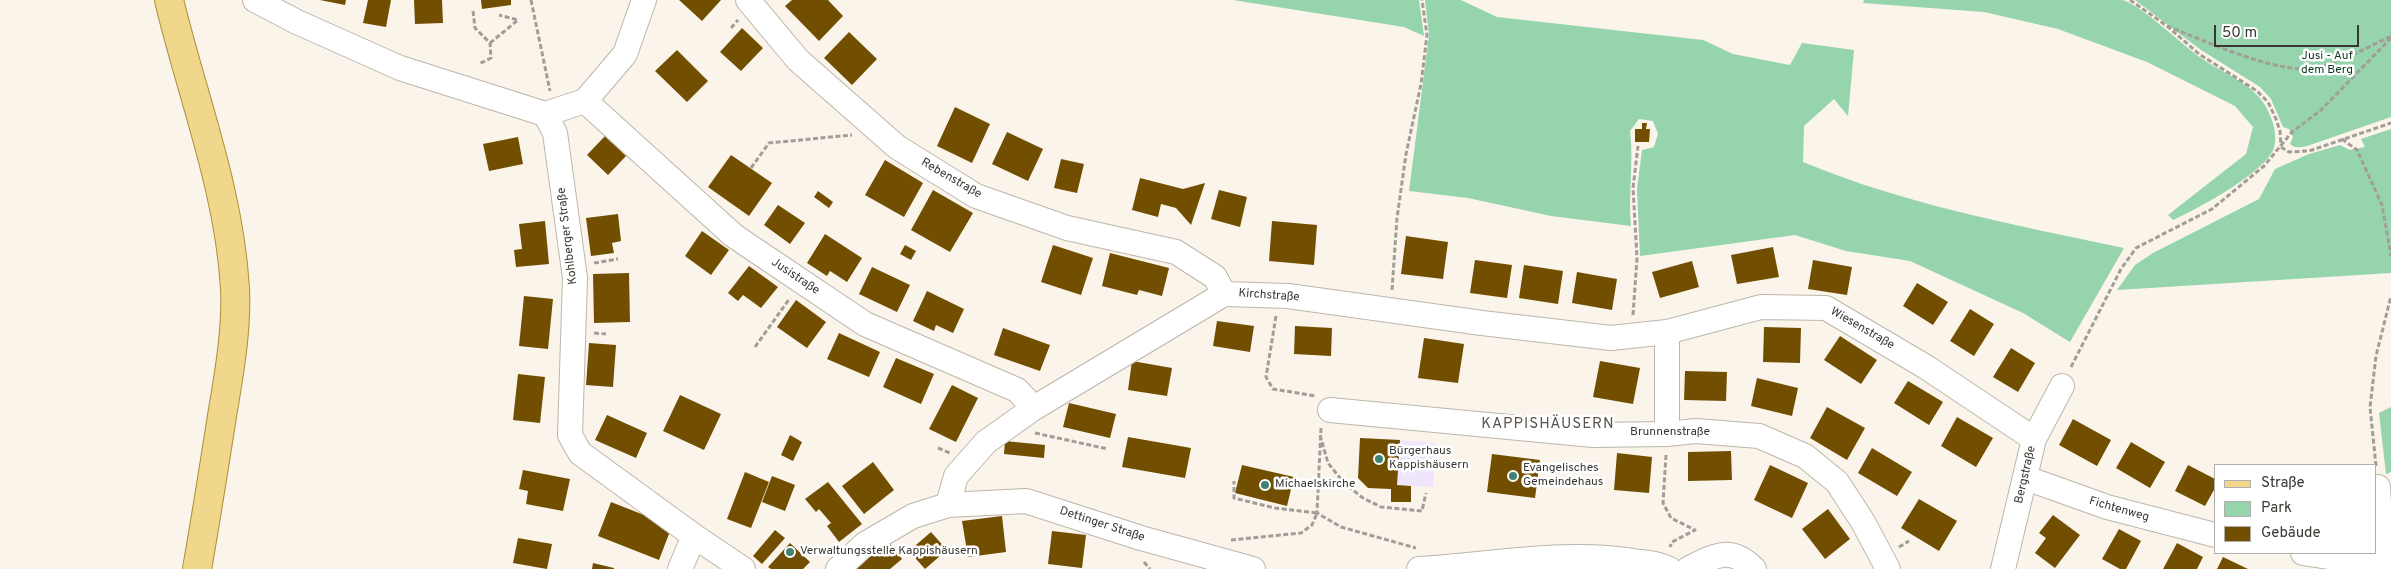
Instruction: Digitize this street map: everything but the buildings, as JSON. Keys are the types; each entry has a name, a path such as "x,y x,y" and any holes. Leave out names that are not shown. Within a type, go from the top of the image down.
{"main road":[{"path":"170,0 205,125 217,176 228,226 235,289 233,344 197,569"}],"street":[{"path":"255,0 297,22 400,68 550,112 584,101 625,54 644,0"},
{"name":"Rebenstraße","path":"748,0 798,60 897,148 976,196 1066,228 1176,252 1215,277 1224,294"},
{"name":"Jusistraße","path":"584,101 734,235 865,324 1017,390 1034,408"},
{"name":"Kohlberger Straße","path":"550,112 555,133 575,278 570,435 580,453 694,536 743,569"},
{"name":"Kirchstraße","path":"948,505 956,476 986,442 1034,408 1224,294 1288,296 1601,337 1666,332"},
{"name":"Wiesenstraße","path":"1666,332 1762,307 1826,308 1926,367 2034,440"},
{"path":"1666,332 1667,434"},
{"name":"Bergstraße","path":"2003,569 2034,440 2062,386"},
{"name":"Brunnenstraße","path":"1330,410 1593,434 1696,432 1759,436 1805,456 1837,482 1863,522 1888,569"},
{"name":"Fichtenweg","path":"2026,478 2107,507 2214,535"},
{"path":"2309,554 2382,567 2378,487"},
{"name":"Dettinger Straße","path":"838,569 865,544 913,516 948,505 1026,500 1141,538 1253,569"},
{"path":"680,569 694,536"},
{"path":"1688,569 1717,554 1733,556 1749,564 1754,569"},
{"path":"1419,569 1590,556 1666,567"}],"path":[{"path":"531,0 550,112"},
{"path":"1390,310 1397,218 1406,154 1421,84 1427,35 1422,0"},
{"path":"2130,0 2167,26 2199,54 2243,81 2268,102 2280,131 2281,147"},
{"path":"473,11 475,28 490,43 492,58 479,64"},
{"path":"490,43 518,20 499,15"},
{"path":"2167,26 2283,68 2319,68 2391,37"},
{"path":"2062,386 2120,269 2136,248 2212,209 2264,166 2292,132 2320,111 2391,37"},
{"path":"2281,147 2290,152 2308,151 2391,123"},
{"path":"750,168 769,142 880,133"},
{"path":"2342,139 2357,150 2382,205 2391,256"},
{"path":"1632,336 1638,258 1633,188 1638,146"},
{"path":"755,347 802,281"},
{"path":"1230,540 1301,533 1312,525 1317,513 1319,432 1330,410 1321,397 1274,389 1266,377 1276,315 1288,296"},
{"path":"2376,464 2370,407 2376,356 2391,296"},
{"path":"1007,427 1108,449"},
{"path":"1319,432 1328,463 1344,483 1363,498 1381,507 1422,511 1426,493"},
{"path":"1666,567 1672,542 1695,530 1671,518 1663,503 1667,434"},
{"path":"2376,467 2378,487"},
{"path":"1234,481 1234,498 1275,508 1317,513 1340,527 1396,542"}],"shaded area":[{"path":"1400,440 1436,443 1433,487 1397,485"}],"green space":[{"path":"1233,0 1419,0 1424,36 1404,27"},
{"path":"1425,0 1461,0 1497,17 1703,40 1733,54 1790,65 1802,43 1854,50 1848,116 1834,99 1804,126 1803,162 1842,177 1921,202 2002,222 2124,248 2070,342 2023,313 1910,261 1846,251 1795,235 1640,256 1637,189 1642,150 1654,147 1658,134 1653,121 1639,119 1630,131 1631,226 1551,216 1468,198 1409,191 1429,35"},
{"path":"1864,0 2122,0 2138,8 2198,56 2237,79 2258,96 2272,120 2275,134 2274,148 2268,158 2244,179 2198,208 2173,220 2168,215 2246,154 2253,127 2235,106 2147,62 2058,29 1984,12 1863,3"},
{"name":"Jusi - Auf dem Berg","path":"2135,0 2391,0 2391,117 2307,146 2294,147 2290,144 2293,137 2289,129 2283,127 2271,99 2260,87 2201,50"},
{"path":"2391,129 2391,273 2117,290 2135,265 2153,253 2259,199 2275,169 2309,154 2340,145 2350,150 2365,147 2361,139"},
{"path":"2391,407 2391,472 2386,474 2379,413"}],"place":[{"name":"Bürgerhaus Kappishäusern","path":"1379,459"},
{"name":"Evangelisches Gemeindehaus","path":"1513,476"},
{"name":"Michaelskirche","path":"1265,485"},
{"name":"Verwaltungsstelle Kappishäusern","path":"790,552"}],"district":[{"name":"KAPPISHÄUSERN","path":"1548,425"}]}
